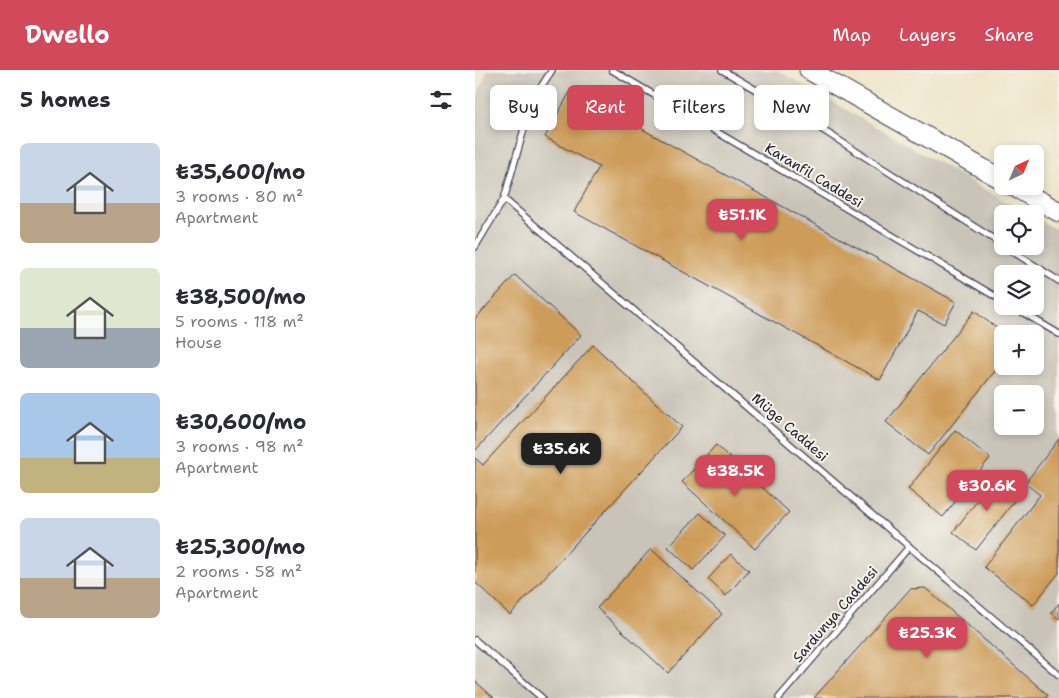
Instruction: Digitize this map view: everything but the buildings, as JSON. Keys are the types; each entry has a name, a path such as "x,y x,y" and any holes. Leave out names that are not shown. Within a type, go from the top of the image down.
{"main road":[{"path":"809,70 994,175"},
{"path":"1029,195 1059,212"}],"lane":[{"path":"475,247 504,199 525,122 539,90 552,70"},
{"name":"Karanfil Caddesi","path":"612,70 994,296"},
{"path":"722,70 804,118 994,240"},
{"name":"Müge Caddesi","path":"504,199 1059,675"},
{"path":"1017,255 1059,282"},
{"path":"1027,315 1059,334"},
{"name":"Sardunya Caddesi","path":"779,698 909,547"},
{"path":"475,640 543,698"}],"shaded area":[{"path":"488,70 777,70 803,85 754,85 754,130 829,130 829,100 1012,205 994,205 994,255 1044,255 1044,223 1059,231 1059,698 475,698 475,101"}]}
